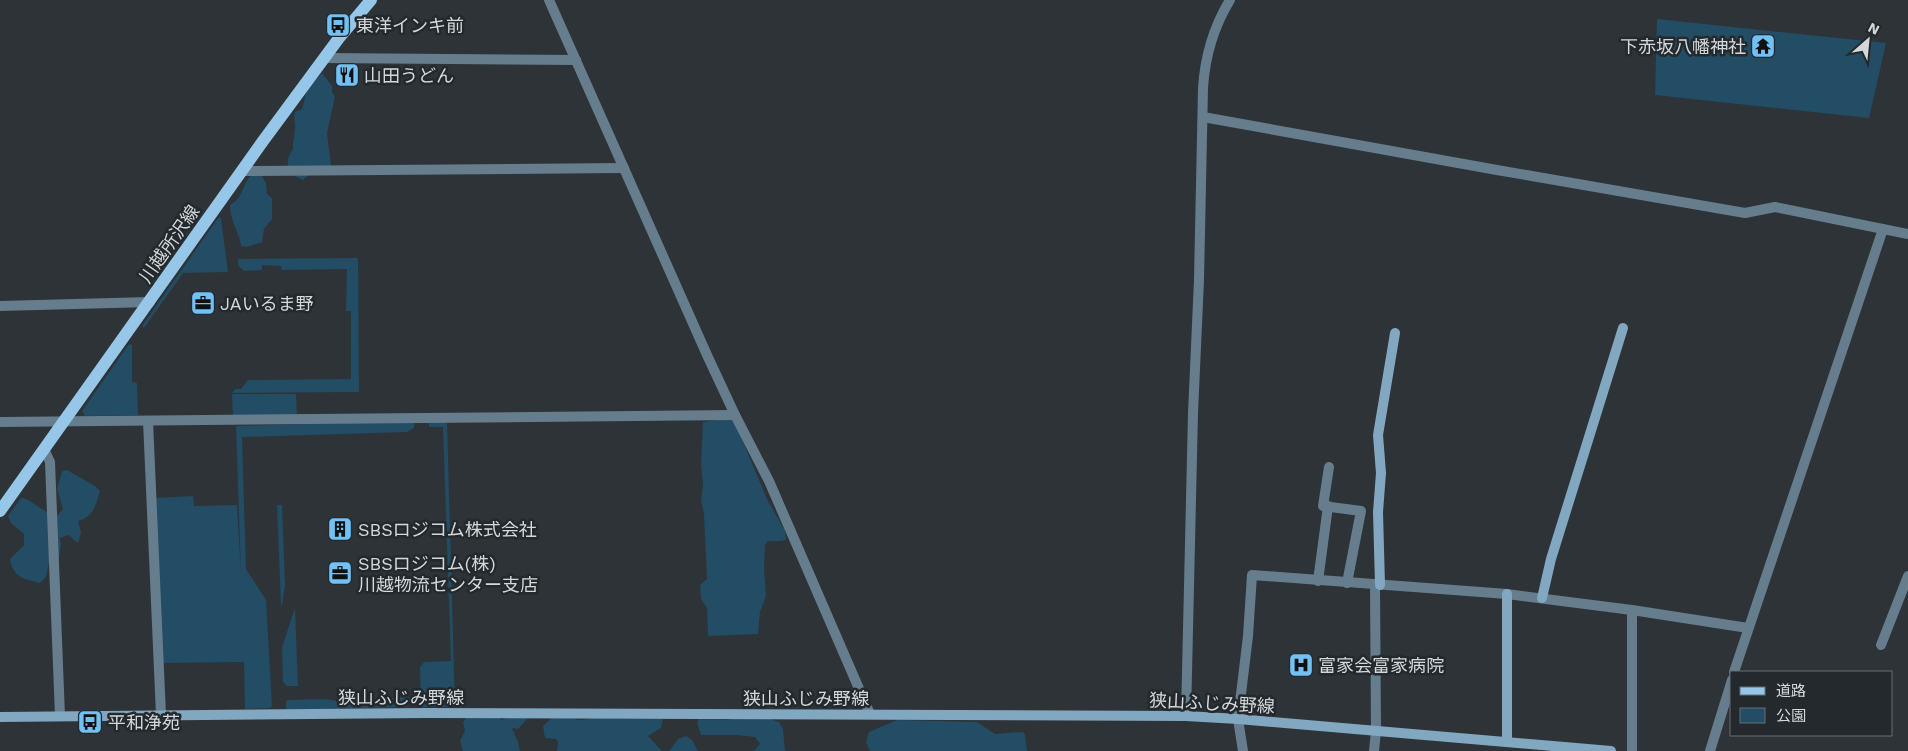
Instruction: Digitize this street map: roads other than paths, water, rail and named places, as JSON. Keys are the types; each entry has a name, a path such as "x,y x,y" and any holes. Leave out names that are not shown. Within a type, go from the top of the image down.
{"main road":[{"name":"川越所沢線","path":"0,511 242,170 324,58 371,0"},
{"path":"1542,598 1554,551 1623,328"},
{"path":"1377,585 1380,473 1378,435 1396,333"},
{"path":"1503,745 1507,594"},
{"name":"狭山ふじみ野線","path":"0,717 418,713 1186,716 1376,731 1503,745 1611,751"}],"street":[{"path":"549,0 735,415 769,481 870,714"},
{"path":"1186,716 1193,413 1205,64 1218,22 1230,0"},
{"path":"324,58 576,60"},
{"path":"1203,117 1504,172 1745,213 1775,207 1908,234"},
{"path":"242,170 624,168"},
{"path":"1734,671 1883,229"},
{"path":"0,306 150,302"},
{"path":"0,422 735,415"},
{"path":"148,421 162,715"},
{"path":"44,449 50,462 60,716"},
{"path":"1329,467 1323,506 1378,512"},
{"path":"1318,581 1328,506"},
{"path":"1347,583 1361,511"},
{"path":"1244,751 1238,719 1248,636 1252,575 1507,594 1632,610 1748,628"},
{"path":"1881,645 1908,576"},
{"path":"1374,751 1376,731 1377,585"},
{"path":"1632,610 1632,751"},
{"path":"1710,751 1730,686"}],"place":[{"name":"東洋インキ前","path":"338,25"},
{"name":"下赤坂八幡神社","path":"1763,46"},
{"name":"山田うどん","path":"347,75"},
{"name":"JAいるま野","path":"203,303"},
{"name":"SBSロジコム株式会社","path":"340,529"},
{"name":"SBSロジコム(株) 川越物流センター支店","path":"340,573"},
{"name":"富家会富家病院","path":"1301,665"},
{"name":"平和浄苑","path":"90,722"}]}
